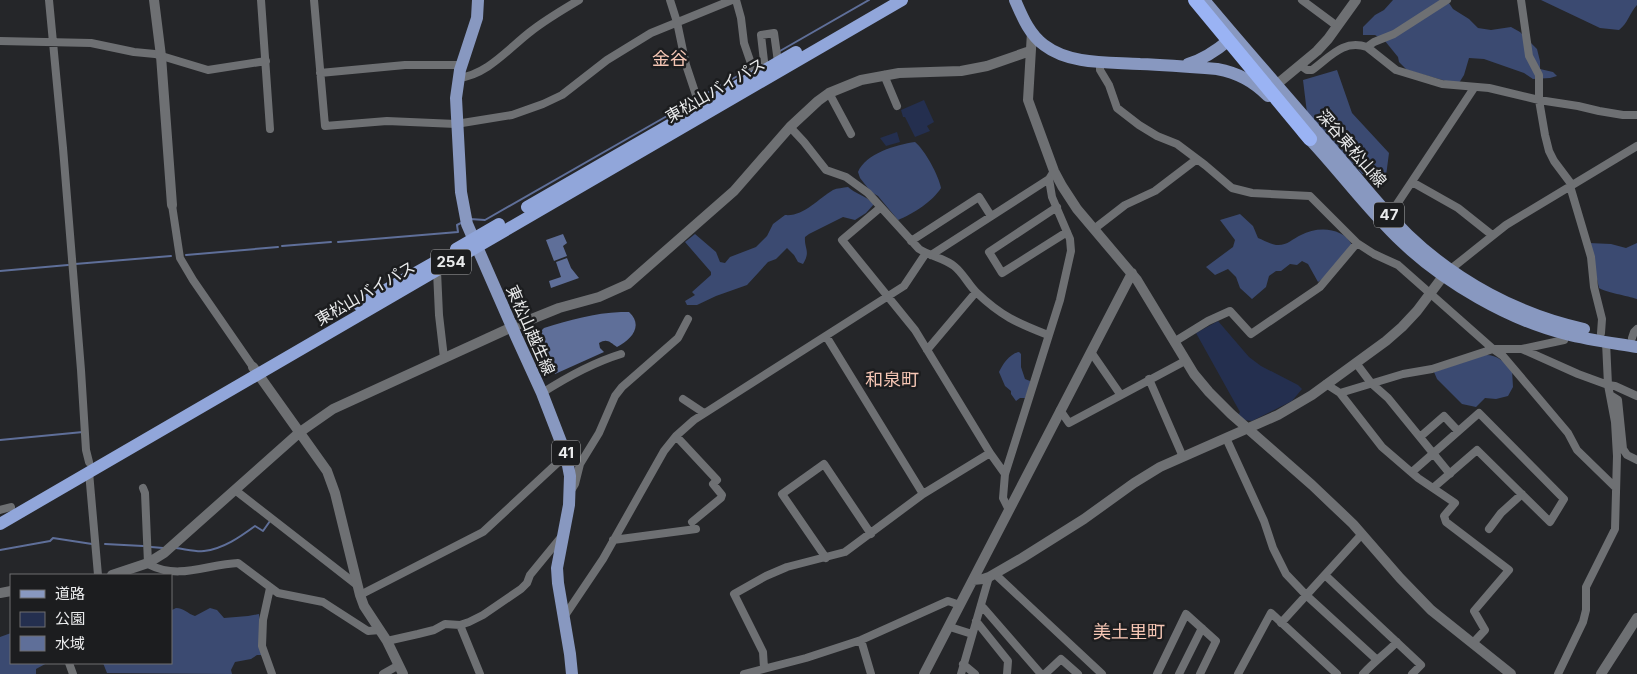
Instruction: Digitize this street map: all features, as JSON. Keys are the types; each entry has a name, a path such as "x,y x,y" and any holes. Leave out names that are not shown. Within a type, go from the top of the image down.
{"highway":[{"name":"東松山バイパス","path":"255,370 437,271 476,243 700,107 887,0"},
{"name":"東松山バイパス","path":"4,511 89,467 902,0"},
{"path":"1195,0 1310,139"},
{"name":"東松山バイパス","path":"0,524 89,467"}],"main road":[{"name":"東松山越生線","path":"478,0 477,18 460,72 456,98 456,124 462,200 468,224 542,393 566,455 570,491 558,568 572,674"},
{"name":"深谷東松山線","path":"1014,0 1027,26 1043,44 1054,51 1079,59 1217,69 1244,77 1256,84 1268,95 1310,139 1396,236 1447,272 1516,306 1551,320 1604,337 1636,338"},
{"name":"深谷東松山線","path":"1204,0 1390,216 1447,272"},
{"name":"深谷東松山線","path":"1181,66 1199,61 1229,40"}],"street":[{"path":"48,0 54,43 86,450 98,574"},
{"path":"154,0 161,56 172,205 180,258 192,280 322,461 331,479 364,606 387,641 401,669 383,674"},
{"path":"261,0 270,130"},
{"path":"314,0 325,126 387,121 456,124 512,115 543,104 568,92 607,60 651,33 734,0 740,18 744,43 760,73"},
{"path":"320,72 405,65 473,74 496,61 530,32 579,0"},
{"path":"670,0 677,22 686,65 700,107"},
{"path":"1302,0 1337,26"},
{"path":"1276,85 1317,50 1356,0"},
{"path":"1367,47 1394,34 1447,0"},
{"path":"1521,0 1529,56 1539,75 1539,100 1549,151 1571,185 1591,257 1594,287 1602,319 1608,385 1616,432 1614,529 1586,587 1586,610 1583,622 1558,674"},
{"path":"1009,510 1003,498 1005,474 1065,284 1070,258 1070,239 1052,197 1051,175 1028,100 1032,32"},
{"path":"760,73 761,35 774,33 778,62"},
{"path":"0,41 91,43 161,56 208,70 266,61"},
{"path":"1300,65 1307,70 1312,70 1346,46 1358,44 1367,47 1384,62 1399,71 1442,84 1489,88 1599,112 1637,115"},
{"path":"115,574 148,563 174,545 300,432 333,409 512,327 559,308 599,297 628,284 734,191 790,127 829,93 861,80 884,75 961,71 987,66 1030,51"},
{"path":"1100,61 1100,70 1109,85 1117,108 1139,125 1157,136 1177,144 1198,159 1224,182 1239,191 1252,194 1310,196 1357,242 1374,254 1398,266 1503,356 1568,433 1577,450 1616,488"},
{"path":"884,75 897,106"},
{"path":"1390,216 1474,88"},
{"path":"829,93 851,134"},
{"path":"790,127 826,170 851,180 868,193 911,241 928,254 952,264 976,292 1008,318 1048,336"},
{"path":"973,580 983,579 992,575 1084,519 1142,478 1183,457 1288,410 1356,363 1402,327 1417,312 1447,272 1492,235 1637,146"},
{"path":"1094,229 1125,205 1149,194 1198,159"},
{"path":"564,617 603,560 664,451 676,436 704,413 906,284 928,254 992,216 1051,175"},
{"path":"1051,175 1132,273 1185,361 1208,392 1247,429 1312,485 1362,534 1411,590 1446,623 1511,674"},
{"path":"1412,182 1458,208 1492,235"},
{"path":"911,241 979,197 992,216"},
{"path":"881,207 842,240 915,330 990,453 1005,474"},
{"path":"1056,207 989,252 1002,273 1067,232"},
{"path":"1174,342 1230,310 1251,334 1320,286 1357,242"},
{"path":"437,271 439,315 444,358"},
{"path":"924,674 1132,273"},
{"path":"927,350 976,292"},
{"path":"570,491 575,484 580,464 599,433 618,392 678,338 688,319"},
{"path":"826,336 923,494"},
{"path":"1340,393 1402,374 1432,369 1493,349 1522,349 1564,340"},
{"path":"1522,349 1637,396"},
{"path":"1090,352 1120,394"},
{"path":"542,393 598,361 621,354"},
{"path":"1060,410 1069,423 1120,394 1185,361"},
{"path":"1356,363 1371,383 1388,398 1450,474"},
{"path":"1149,379 1183,457"},
{"path":"1326,384 1340,393 1382,447 1412,472 1455,503 1444,516 1446,522 1510,570 1474,611 1485,630 1473,643"},
{"path":"1610,395 1618,400 1623,449 1627,455 1637,460"},
{"path":"683,399 704,413"},
{"path":"1412,472 1479,413 1564,499 1550,522 1477,450 1433,488"},
{"path":"1420,437 1444,416 1458,431"},
{"path":"613,540 694,525 721,498 722,495 713,484 717,480 676,436"},
{"path":"1226,438 1264,520 1278,561 1290,579 1376,660"},
{"path":"764,668 763,652 734,594 766,576 787,567 845,552 923,494 990,453"},
{"path":"360,595 483,532 566,455"},
{"path":"826,558 782,494 824,464 871,534"},
{"path":"143,488 145,493 148,563"},
{"path":"235,490 357,585"},
{"path":"1489,529 1501,513 1522,494"},
{"path":"0,530 25,509"},
{"path":"1281,622 1362,534"},
{"path":"387,641 434,630 445,624 460,625 483,615 521,589 562,536"},
{"path":"148,563 154,567 186,572 238,563 282,595 323,602 368,631 380,630"},
{"path":"961,674 981,605 992,575"},
{"path":"992,575 1100,673"},
{"path":"1325,575 1421,665 1412,674"},
{"path":"270,588 264,620 262,646 272,674"},
{"path":"744,674 824,653 861,640 948,601 960,605"},
{"path":"981,605 1043,674 1061,659 1078,674"},
{"path":"1238,674 1271,613 1337,674"},
{"path":"1157,674 1186,614 1216,641 1200,674"},
{"path":"976,621 1008,661 1007,674"},
{"path":"1601,674 1636,623"},
{"path":"460,625 477,673"},
{"path":"950,627 972,634"},
{"path":"1179,674 1202,628"},
{"path":"861,640 871,674"},
{"path":"1363,674 1397,642"},
{"path":"963,664 975,674"},
{"path":"776,666 779,674"},
{"path":"1091,674 1100,673"}],"green space":[{"path":"924,100 934,122 927,126 930,131 915,137 901,110"},
{"path":"897,132 900,142 886,146 880,138"},
{"path":"1218,321 1249,357 1261,366 1298,385 1302,389 1292,401 1252,421 1244,420 1238,415 1240,412 1196,333"}],"shaded area":[{"path":"1393,0 1447,0 1453,9 1469,19 1478,28 1491,30 1511,27 1520,32 1537,49 1540,69 1553,72 1557,76 1533,79 1524,73 1484,59 1469,58 1464,75 1459,83 1407,70 1399,62 1398,57 1385,41 1375,35 1363,35 1363,27"},
{"path":"1541,0 1637,0 1637,5 1619,30 1600,28"},
{"path":"1337,70 1352,113 1389,153 1386,176 1362,174 1307,113 1303,80"},
{"path":"915,142 931,164 941,188 922,207 898,220 878,196 871,192 860,178 858,172 862,165 882,151"},
{"path":"848,187 874,204 866,213 855,220 843,217 805,237 807,253 803,264 798,262 787,248 776,259 768,262 747,285 697,305 687,305 685,301 695,295 692,292 711,275 711,272 685,242 695,234 716,252 720,262 725,263 730,257 756,247 767,236 773,224 785,215 798,213 810,207 833,190"},
{"path":"1240,214 1253,226 1258,238 1274,244 1280,245 1307,232 1322,229 1342,235 1352,245 1325,277 1318,282 1308,264 1302,261 1297,265 1290,264 1281,271 1276,271 1269,276 1266,287 1252,299 1240,288 1236,277 1228,269 1215,275 1206,267 1233,247 1235,240 1220,220"},
{"path":"1589,243 1611,244 1626,248 1637,243 1637,299 1599,288"},
{"path":"1019,352 1021,354 1021,367 1025,379 1030,381 1030,386 1025,398 1020,398 1016,401 1011,391 1005,386 999,372 1010,357"},
{"path":"1484,355 1500,359 1512,370 1513,387 1508,396 1496,399 1485,398 1476,407 1462,404 1437,379 1434,372"},
{"path":"176,608 181,609 195,616 210,608 217,610 224,618 259,614 263,653 251,659 235,662 231,670 232,674 107,673 103,664 172,664 172,610"},
{"path":"10,633 10,664 45,664 36,669 36,674 0,674 0,637"}],"water":[{"path":"563,234 567,243 563,246 567,256 554,261 546,240"},
{"path":"567,258 571,268 579,278 551,288 549,281 561,277 556,262"},
{"path":"629,312 635,322 635,327 634,332 627,341 617,347 608,341 599,343 600,348 604,352 555,374 541,331 544,328 592,315"}],"waterway":[{"path":"780,51 869,0"},
{"path":"754,66 763,61"},
{"path":"700,97 750,69"},
{"path":"470,219 485,220 695,100"},
{"path":"338,242 458,232 457,225 461,223"},
{"path":"282,246 331,242"},
{"path":"186,255 278,247"},
{"path":"75,264 171,256"},
{"path":"0,271 68,265"},
{"path":"0,440 83,432"},
{"path":"176,548 198,551 218,548 255,526 263,531 270,521"},
{"path":"0,550 50,541 53,538 92,544"},
{"path":"105,544 143,546"},
{"path":"151,547 163,548"}],"district":[{"name":"金谷","path":"670,59"},
{"name":"和泉町","path":"892,380"},
{"name":"美土里町","path":"1129,632"}]}
